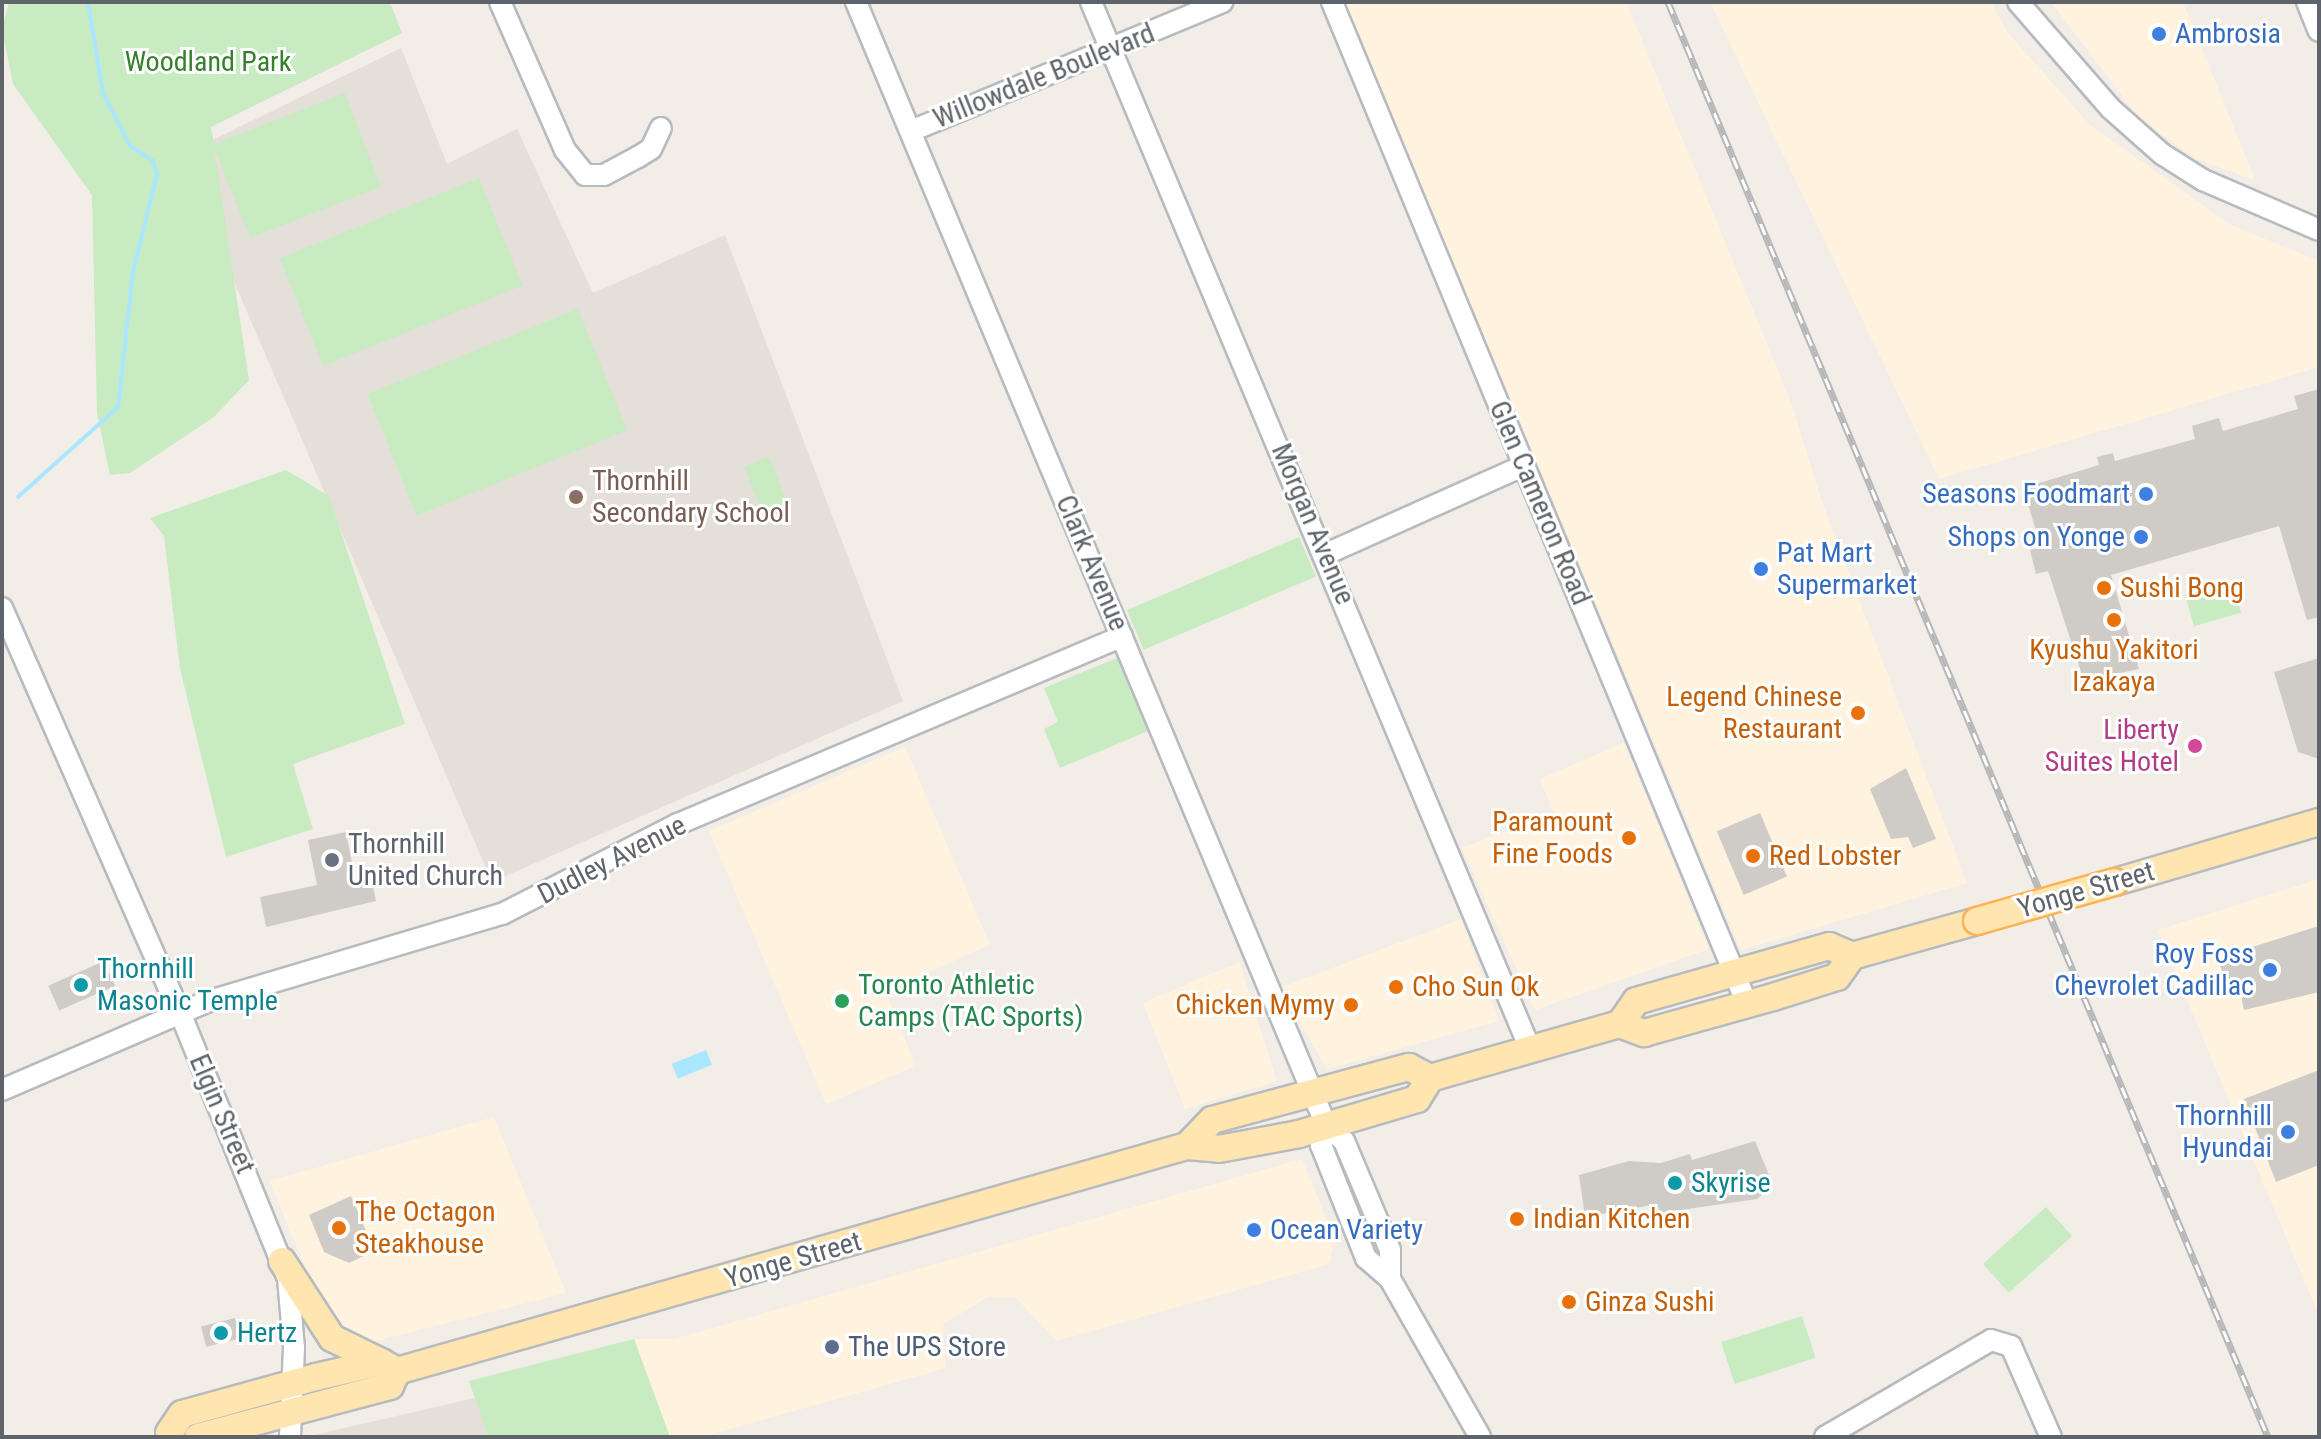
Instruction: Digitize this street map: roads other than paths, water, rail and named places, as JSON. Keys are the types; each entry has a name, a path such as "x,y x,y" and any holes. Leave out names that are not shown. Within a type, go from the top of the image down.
{"main road":[{"name":"Yonge Street","path":"168,1436 182,1414 291,1384 389,1366 1187,1146 1219,1149 1326,1125 1417,1099 1430,1078 1620,1024 1644,1033 1747,1004 1837,977 1852,956 2319,822"},
{"name":"Yonge Street","path":"1620,1024 1636,1001 1829,946 1852,956"},
{"name":"Yonge Street","path":"1187,1146 1212,1120 1409,1067 1430,1078"},
{"path":"282,1261 332,1338 389,1366"},
{"name":"Yonge Street","path":"198,1437 290,1425 390,1386 389,1366"}],"street":[{"path":"500,2 570,161 585,175 604,175 651,149 661,128"},
{"name":"Clark Avenue","path":"856,2 1314,1094 1326,1125 1321,1145 1366,1258 1390,1279 1480,1437"},
{"name":"Morgan Avenue","path":"1091,2 1326,554 1530,1049"},
{"name":"Willowdale Boulevard","path":"911,131 1222,2"},
{"name":"Glen Cameron Road","path":"1332,2 1747,1004"},
{"path":"2018,2 2106,104 2162,154 2203,180 2319,230"},
{"path":"2307,2 2319,31"},
{"path":"1326,554 1523,466"},
{"name":"Elgin Street","path":"2,608 181,1015 282,1261 293,1313 290,1425"},
{"name":"Dudley Avenue","path":"2,1090 206,1002 502,914 678,824 1122,636"},
{"path":"1825,1437 1991,1340 2011,1346 2051,1437"}],"water":[{"path":"706,1050 712,1065 678,1079 672,1064"}],"waterway":[{"path":"18,497 118,407 133,272 157,174 153,161 130,146 103,93 88,2"}],"railway":[{"path":"1668,2 2268,1437"}],"place":[{"name":"Ambrosia","path":"2159,34"},
{"name":"Seasons Foodmart","path":"2146,494"},
{"name":"Thornhill Secondary School","path":"576,497"},
{"name":"Shops on Yonge","path":"2141,537"},
{"name":"Pat Mart Supermarket","path":"1761,569"},
{"name":"Sushi Bong","path":"2104,588"},
{"name":"Kyushu Yakitori Izakaya","path":"2114,620"},
{"name":"Legend Chinese Restaurant","path":"1858,713"},
{"name":"Liberty Suites Hotel","path":"2195,746"},
{"name":"Paramount Fine Foods","path":"1629,838"},
{"name":"Red Lobster","path":"1753,856"},
{"name":"Thornhill United Church","path":"332,860"},
{"name":"Roy Foss Chevrolet Cadillac","path":"2270,970"},
{"name":"Thornhill Masonic Temple","path":"81,985"},
{"name":"Cho Sun Ok","path":"1396,987"},
{"name":"Toronto Athletic Camps (TAC Sports)","path":"842,1001"},
{"name":"Chicken Mymy","path":"1351,1005"},
{"name":"Thornhill Hyundai","path":"2288,1132"},
{"name":"Skyrise","path":"1675,1183"},
{"name":"Indian Kitchen","path":"1517,1219"},
{"name":"The Octagon Steakhouse","path":"339,1228"},
{"name":"Ocean Variety","path":"1254,1230"},
{"name":"Ginza Sushi","path":"1569,1302"},
{"name":"Hertz","path":"221,1333"},
{"name":"The UPS Store","path":"832,1347"}],"park label":[{"name":"Woodland Park","path":"208,62"}]}
